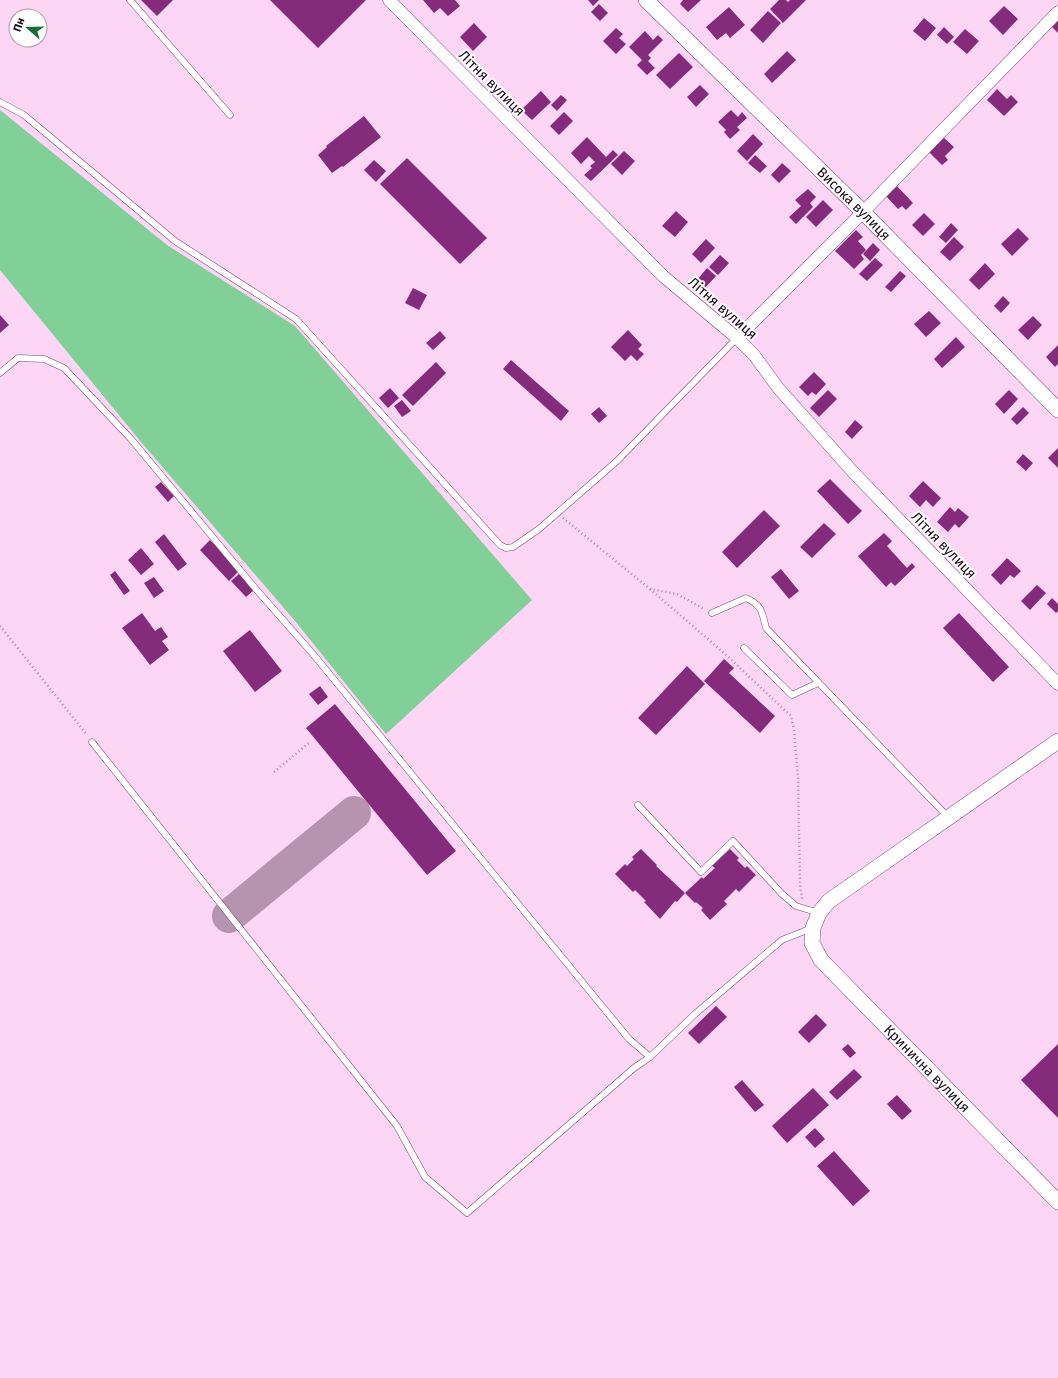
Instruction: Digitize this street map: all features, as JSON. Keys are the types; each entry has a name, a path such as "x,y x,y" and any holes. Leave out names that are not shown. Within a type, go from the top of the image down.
{"street":[{"name":"Літня вулиця","path":"389,0 663,276 738,338 754,355 779,388 853,472 1058,684"},
{"name":"Висока вулиця","path":"646,0 863,212 1058,410"},
{"path":"738,338 1058,12"},
{"path":"813,928 819,913 829,901 1058,741"},
{"name":"Кринична вулиця","path":"813,928 812,943 820,960 1058,1202"}],"lane":[{"path":"130,0 230,115"},
{"path":"0,102 24,115 175,241 296,319 500,545 506,548 513,547 539,529 617,461 738,338"},
{"path":"0,373 18,358 44,359 64,368 131,438 255,588 313,654 629,1039 650,1057"},
{"path":"712,613 746,598 757,603 763,616 766,628 948,817"},
{"path":"744,648 792,695 818,683"},
{"path":"92,742 397,1126 425,1177 467,1213 634,1068 650,1057 695,1014 782,940 813,928"},
{"path":"638,805 701,872 733,841 782,894 796,906 819,913"}],"path":[{"path":"557,513 650,589 724,653 791,716 796,745 800,884 804,908"},
{"path":"650,589 677,594 712,613"},
{"path":"0,626 92,742"},
{"path":"274,772 310,742"}],"green space":[{"path":"0,110 167,245 295,326 532,600 386,734 295,621 141,442 0,270"}],"building":[{"path":"141,0 173,0 157,16"},
{"path":"270,0 366,0 318,48"},
{"path":"423,0 455,0 460,6 448,16 440,8 434,13"},
{"path":"588,0 599,0 593,6"},
{"path":"683,0 701,0 688,12 680,4"},
{"path":"779,0 786,0 788,2 790,0 806,0 783,23 770,9"},
{"path":"599,4 608,13 600,21 591,12"},
{"path":"1004,6 1018,19 1003,35 989,21"},
{"path":"729,7 745,25 730,38 726,33 717,40 706,27"},
{"path":"768,11 781,23 763,43 750,30"},
{"path":"1058,15 1058,33 1049,24"},
{"path":"924,18 936,28 925,41 913,31"},
{"path":"474,23 487,37 473,51 460,37"},
{"path":"944,27 954,37 947,44 937,35"},
{"path":"616,28 623,34 619,38 626,44 616,54 603,41"},
{"path":"965,29 979,41 967,54 953,42"},
{"path":"645,31 653,40 658,35 663,40 648,55 651,58 648,61 655,68 647,75 637,65 642,60 629,47"},
{"path":"787,51 796,60 772,83 764,74"},
{"path":"679,53 693,67 670,89 656,75"},
{"path":"700,85 709,94 696,107 687,97"},
{"path":"997,89 1007,99 1011,95 1018,102 1004,116 987,100"},
{"path":"541,91 551,102 532,120 521,110"},
{"path":"561,95 567,100 557,111 551,105"},
{"path":"731,110 738,117 742,112 747,118 737,127 740,130 730,139 724,132 726,130 718,122"},
{"path":"564,112 573,121 559,135 550,126"},
{"path":"364,116 381,137 343,167 342,166 332,173 318,155 327,147 326,146"},
{"path":"753,134 763,144 747,161 737,151"},
{"path":"587,137 606,157 613,150 618,155 591,181 584,175 592,168 590,166 595,162 589,156 581,164 571,153"},
{"path":"943,137 954,147 945,156 948,160 942,165 929,152"},
{"path":"624,151 635,161 622,175 611,164"},
{"path":"755,155 767,166 760,173 748,163"},
{"path":"407,158 487,238 460,264 380,184"},
{"path":"374,160 386,171 376,182 364,170"},
{"path":"782,163 791,171 779,183 771,175"},
{"path":"896,185 913,203 906,210 902,206 898,209 886,196"},
{"path":"808,189 816,197 810,203 813,207 796,224 789,217 801,206 795,200"},
{"path":"823,200 833,210 816,227 806,217"},
{"path":"676,211 688,222 675,237 662,226"},
{"path":"924,213 935,224 923,236 912,225"},
{"path":"951,223 958,230 946,243 939,237"},
{"path":"1018,228 1029,239 1012,256 1001,244"},
{"path":"856,230 863,237 858,241 866,250 861,255 864,259 854,269 835,251"},
{"path":"954,237 964,247 950,261 940,252"},
{"path":"706,239 715,248 701,263 692,254"},
{"path":"873,243 880,250 870,261 863,254"},
{"path":"720,255 729,263 718,275 709,267"},
{"path":"875,258 883,265 867,281 859,274"},
{"path":"985,263 995,274 979,290 969,280"},
{"path":"707,268 716,276 705,288 697,280"},
{"path":"900,271 906,276 891,292 885,287"},
{"path":"413,288 427,295 419,310 405,303"},
{"path":"1003,296 1010,303 1001,313 994,306"},
{"path":"929,311 941,323 926,337 914,324"},
{"path":"0,315 9,325 0,333"},
{"path":"1033,316 1042,325 1028,340 1018,330"},
{"path":"628,330 642,345 638,349 644,354 637,361 631,355 625,361 611,347"},
{"path":"440,331 446,338 433,350 426,343"},
{"path":"956,337 965,347 942,368 934,359"},
{"path":"1058,345 1058,364 1055,367 1046,357"},
{"path":"511,360 569,411 561,421 503,369"},
{"path":"436,362 446,373 413,406 402,395"},
{"path":"814,372 826,384 816,395 812,392 808,396 799,387"},
{"path":"390,388 399,398 388,408 379,398"},
{"path":"828,390 837,399 819,417 810,408"},
{"path":"1009,390 1018,399 1004,414 995,404"},
{"path":"402,400 411,411 402,417 394,406"},
{"path":"599,407 607,416 599,423 591,414"},
{"path":"1023,407 1029,413 1017,425 1011,419"},
{"path":"855,420 863,427 852,439 845,432"},
{"path":"1058,448 1058,468 1048,458"},
{"path":"1023,454 1033,463 1026,471 1016,462"},
{"path":"830,479 862,511 848,524 817,491"},
{"path":"923,481 941,498 933,507 926,500 920,507 909,496"},
{"path":"161,482 174,496 168,502 155,487"},
{"path":"950,507 955,512 958,508 969,517 959,528 955,524 948,532 937,522"},
{"path":"764,510 780,526 737,568 722,552"},
{"path":"824,523 836,534 812,558 800,547"},
{"path":"884,533 892,541 887,546 907,568 912,563 915,567 895,586 891,582 886,587 858,556"},
{"path":"164,534 187,564 178,571 155,542"},
{"path":"210,540 239,571 229,581 200,550"},
{"path":"141,548 154,564 141,575 128,560"},
{"path":"1007,558 1021,571 1014,578 1010,575 1001,585 991,575"},
{"path":"781,569 799,591 789,599 771,577"},
{"path":"115,571 130,591 124,595 110,575"},
{"path":"239,574 254,590 246,597 231,581"},
{"path":"154,577 164,591 154,598 144,583"},
{"path":"1037,585 1046,593 1030,610 1021,601"},
{"path":"1052,598 1058,604 1058,611 1056,613 1047,604"},
{"path":"142,613 155,631 161,627 168,637 162,641 169,650 150,665 122,628"},
{"path":"959,613 1009,667 993,682 943,628"},
{"path":"250,630 282,671 255,692 223,651"},
{"path":"724,659 734,668 729,673 775,716 760,733 704,681"},
{"path":"687,666 705,684 656,735 638,718"},
{"path":"320,686 328,697 318,705 309,694"},
{"path":"335,704 456,851 427,875 306,728"},
{"path":"641,849 657,865 656,866 685,893 677,902 675,901 660,919 635,890 633,892 615,874 625,864 627,866 634,859 632,857"},
{"path":"730,849 739,858 737,860 745,868 747,866 756,875 739,892 736,889 724,901 727,904 710,920 701,910 703,908 696,902 695,903 685,893 702,877 703,879 715,868 712,866"},
{"path":"716,1006 727,1017 699,1044 688,1033"},
{"path":"816,1014 827,1025 809,1043 798,1032"},
{"path":"848,1044 856,1053 850,1058 842,1049"},
{"path":"1058,1044 1058,1118 1021,1080"},
{"path":"854,1069 862,1077 837,1100 829,1092"},
{"path":"742,1080 764,1105 755,1112 734,1087"},
{"path":"813,1088 829,1105 787,1143 772,1126"},
{"path":"897,1095 912,1111 902,1120 887,1104"},
{"path":"815,1128 825,1139 815,1148 805,1137"},
{"path":"834,1151 870,1191 853,1206 817,1166"}],"taxiway":[{"path":"229,916 354,813"}]}
